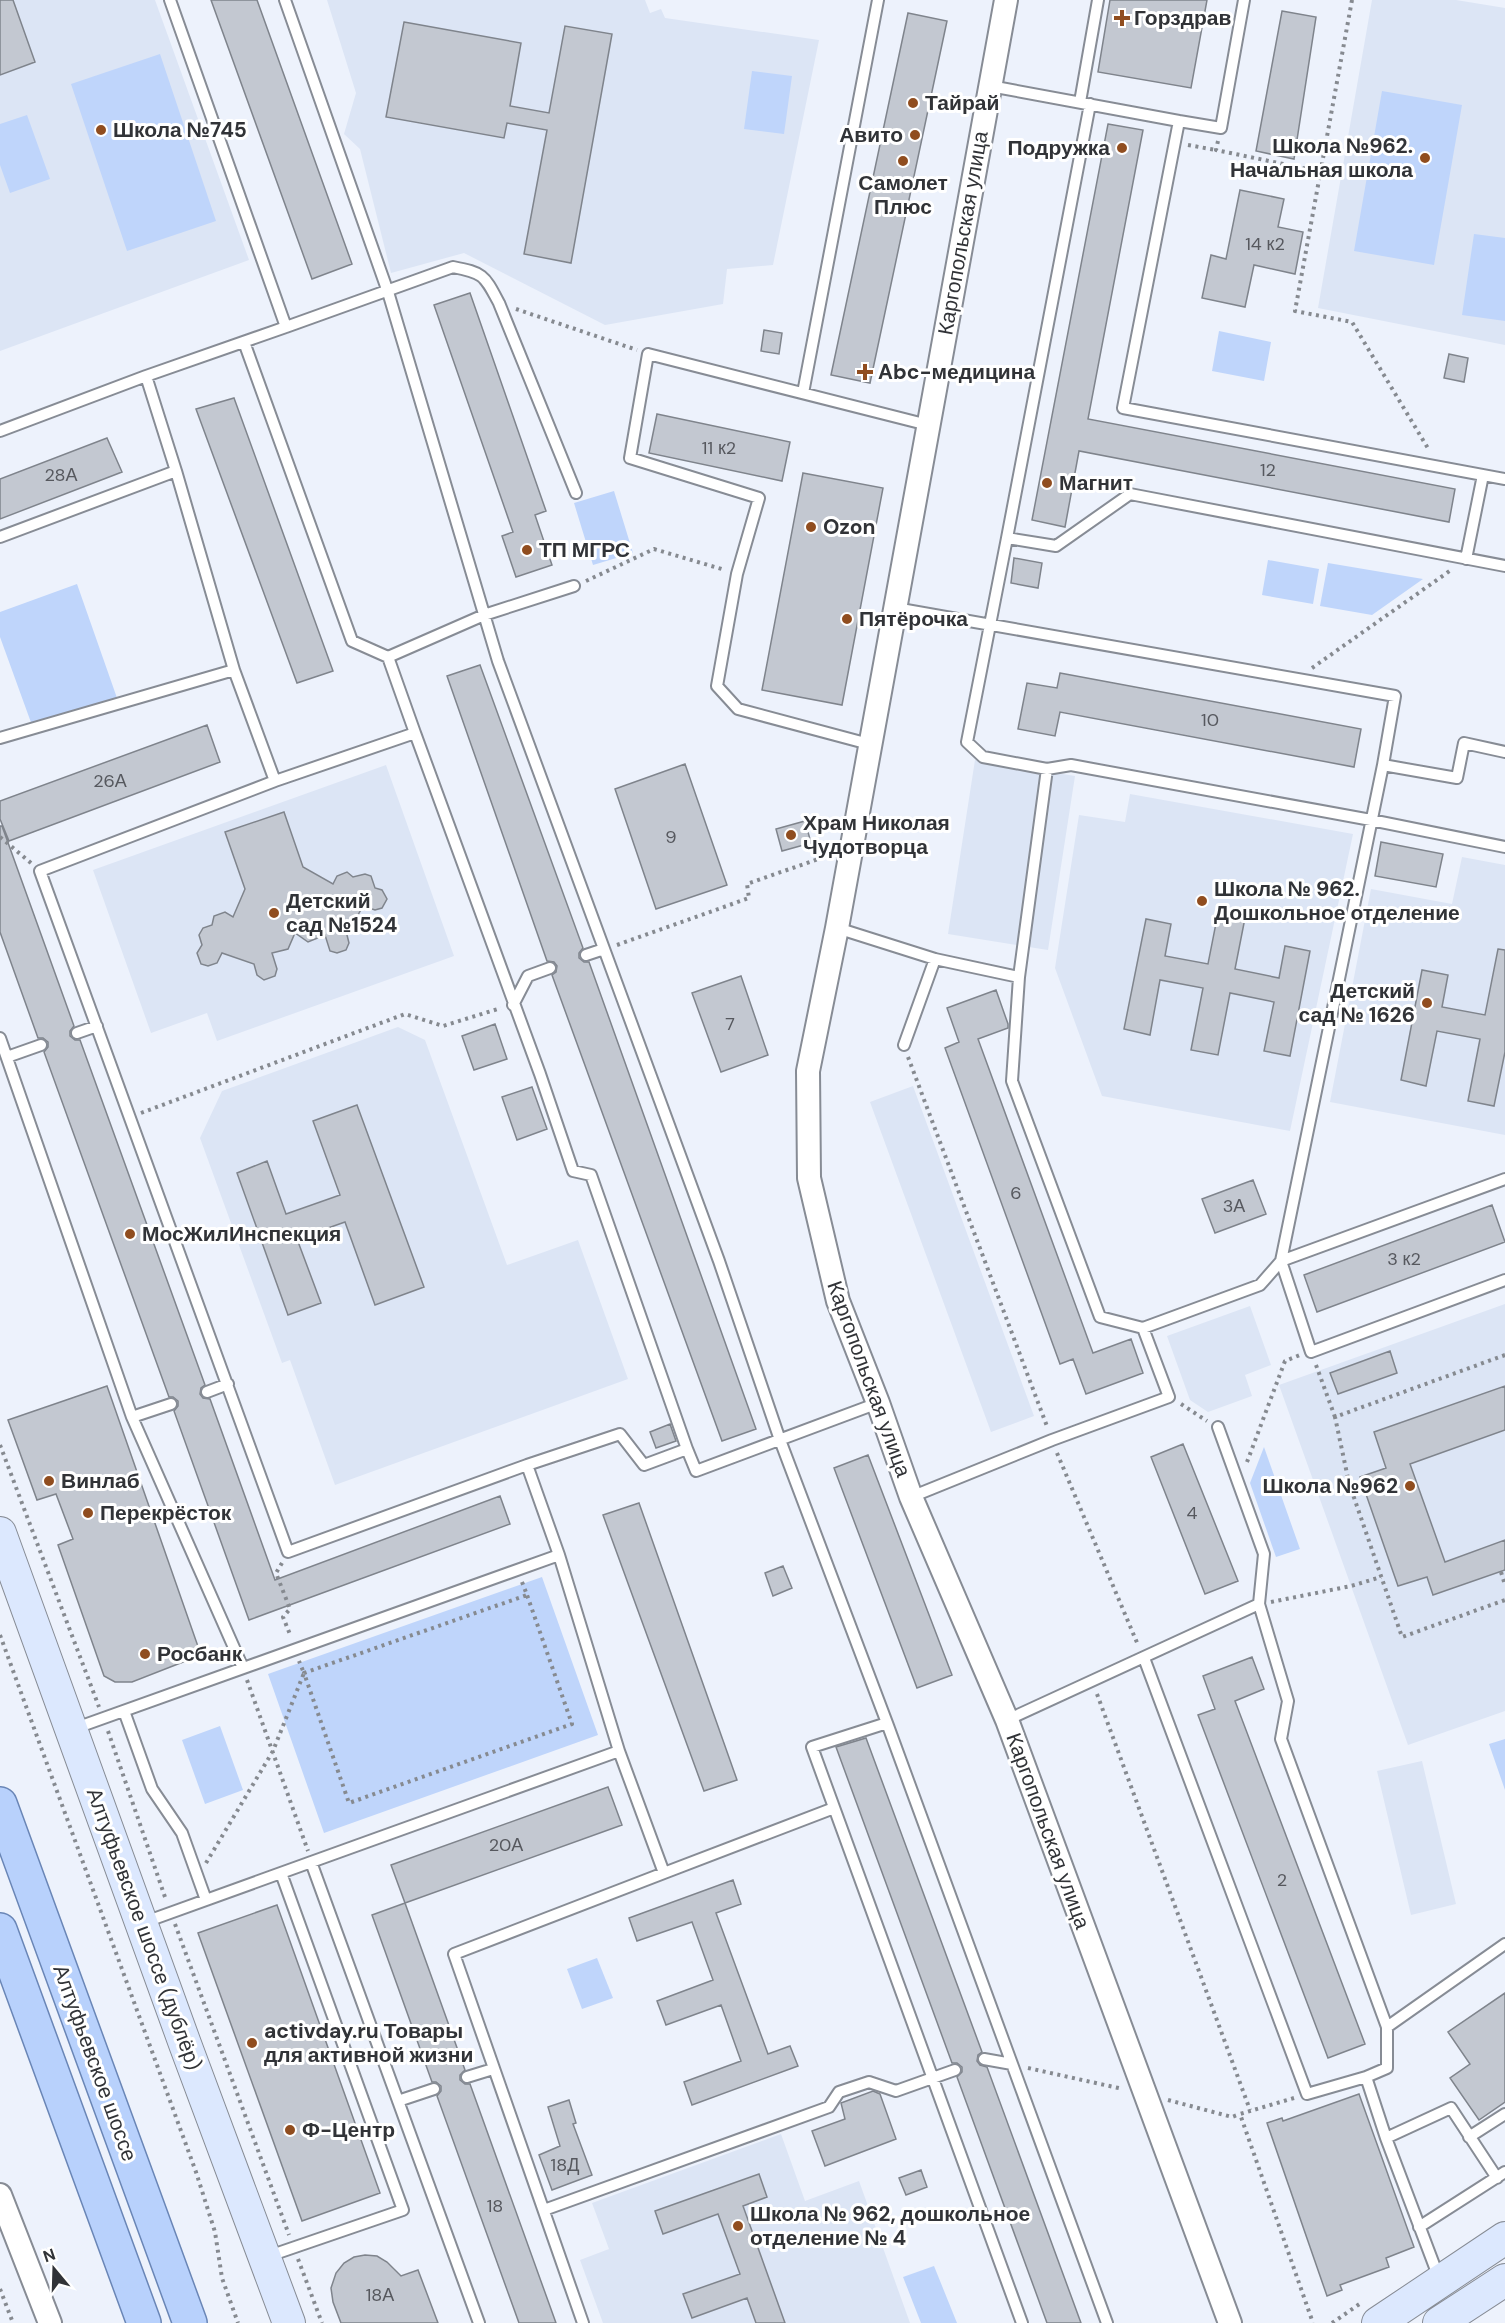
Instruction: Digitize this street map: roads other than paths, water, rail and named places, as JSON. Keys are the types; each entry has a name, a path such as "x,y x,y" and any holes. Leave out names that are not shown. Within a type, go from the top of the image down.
{"main road":[{"name":"Алтуфьевское шоссе (дублёр)","path":"0,1533 290,2323"},
{"name":"Алтуфьевское шоссе","path":"0,1804 190,2323"},
{"name":"Алтуфьевское шоссе","path":"0,1930 144,2323"},
{"path":"1373,2310 1440,2281 1505,2238"},
{"path":"1439,2323 1505,2280"}],"street":[{"name":"Каргопольская улица","path":"1006,0 837,928 808,1071 809,1178 838,1300 911,1497 1007,1720 1230,2323"},
{"path":"0,2195 50,2323"}],"lane":[{"path":"170,0 286,327"},
{"path":"285,0 388,292 498,662 719,1261 780,1440 887,1723 1107,2323"},
{"path":"803,393 878,0"},
{"path":"1098,0 1085,103 991,625 967,742 983,757 1047,769 1071,765 1505,847"},
{"path":"990,86 1221,128 1244,0"},
{"path":"1179,122 1123,408 1505,479"},
{"path":"0,431 146,376 388,292 453,267 477,272 487,281 499,303 576,494"},
{"path":"244,342 352,641 388,657 573,1171 591,1175 696,1471 878,1403"},
{"path":"869,744 738,709 717,686 737,574 759,498 630,458 648,354 928,425"},
{"path":"146,376 234,669 275,781"},
{"path":"0,537 176,471"},
{"path":"1466,559 1483,475"},
{"path":"1007,538 1056,546 1130,494 1505,566"},
{"path":"388,657 484,615 574,586"},
{"path":"895,608 1395,696 1383,765 1281,1261 1311,1352 1505,1280"},
{"path":"0,738 234,669"},
{"path":"415,733 275,781 40,871 288,1552 527,1465 620,1434 644,1465 687,1449"},
{"path":"1383,765 1457,778 1464,743 1505,752"},
{"path":"1047,769 1019,977 1012,1081 1100,1317 1143,1328 1260,1285 1281,1261 1504,1180"},
{"path":"837,928 935,959 1019,977"},
{"path":"586,955 604,949"},
{"path":"904,1045 935,959"},
{"path":"513,1005 528,976 550,968"},
{"path":"77,1033 97,1026"},
{"path":"0,1038 132,1418 243,1668"},
{"path":"7,1057 41,1045"},
{"path":"911,1497 1052,1440 1169,1397 1143,1328"},
{"path":"207,1392 228,1384"},
{"path":"132,1418 171,1404"},
{"path":"1143,1658 1307,2094 1366,2077 1387,2068 1388,2027 1281,1739 1288,1701 1259,1604 1264,1554 1218,1427"},
{"path":"527,1465 559,1555 620,1750 664,1872"},
{"path":"72,1729 559,1555"},
{"path":"1007,1720 1259,1604"},
{"path":"124,1711 152,1789 182,1833 206,1900"},
{"path":"887,1723 812,1748 1022,2323"},
{"path":"142,1923 620,1750"},
{"path":"583,2323 454,1954 834,1808"},
{"path":"311,1862 479,2323"},
{"path":"265,2258 403,2210 281,1873"},
{"path":"1388,2027 1505,1944"},
{"path":"984,2059 1012,2064"},
{"path":"467,2077 493,2068"},
{"path":"544,2210 829,2107 839,2092 869,2082 896,2091 954,2070"},
{"path":"1366,2077 1386,2138 1440,2281"},
{"path":"398,2101 434,2089"},
{"path":"1386,2138 1450,2108 1469,2137 1501,2175 1419,2228"},
{"path":"1469,2137 1505,2114"}],"place":[{"name":"Горздрав","path":"1122,18"},
{"name":"Тайрай","path":"913,103"},
{"name":"Школа №745","path":"101,130"},
{"name":"Авито","path":"915,135"},
{"name":"Подружка","path":"1122,148"},
{"name":"Школа №962. Начальная школа","path":"1425,158"},
{"name":"Самолет Плюс","path":"903,161"},
{"name":"Abc-медицина","path":"865,372"},
{"name":"Магнит","path":"1047,483"},
{"name":"Ozon","path":"811,527"},
{"name":"ТП МГРС","path":"527,550"},
{"name":"Пятёрочка","path":"847,619"},
{"name":"Храм Николая Чудотворца","path":"791,835"},
{"name":"Школа № 962. Дошкольное отделение","path":"1202,901"},
{"name":"Детский сад №1524","path":"274,913"},
{"name":"Детский сад № 1626","path":"1427,1003"},
{"name":"МосЖилИнспекция","path":"130,1234"},
{"name":"Винлаб","path":"49,1481"},
{"name":"Школа №962","path":"1410,1486"},
{"name":"Перекрёсток","path":"88,1513"},
{"name":"Росбанк","path":"145,1654"},
{"name":"activday.ru Товары для активной жизни","path":"252,2043"},
{"name":"Ф-Центр","path":"290,2130"},
{"name":"Школа № 962, дошкольное отделение № 4","path":"738,2226"}]}
